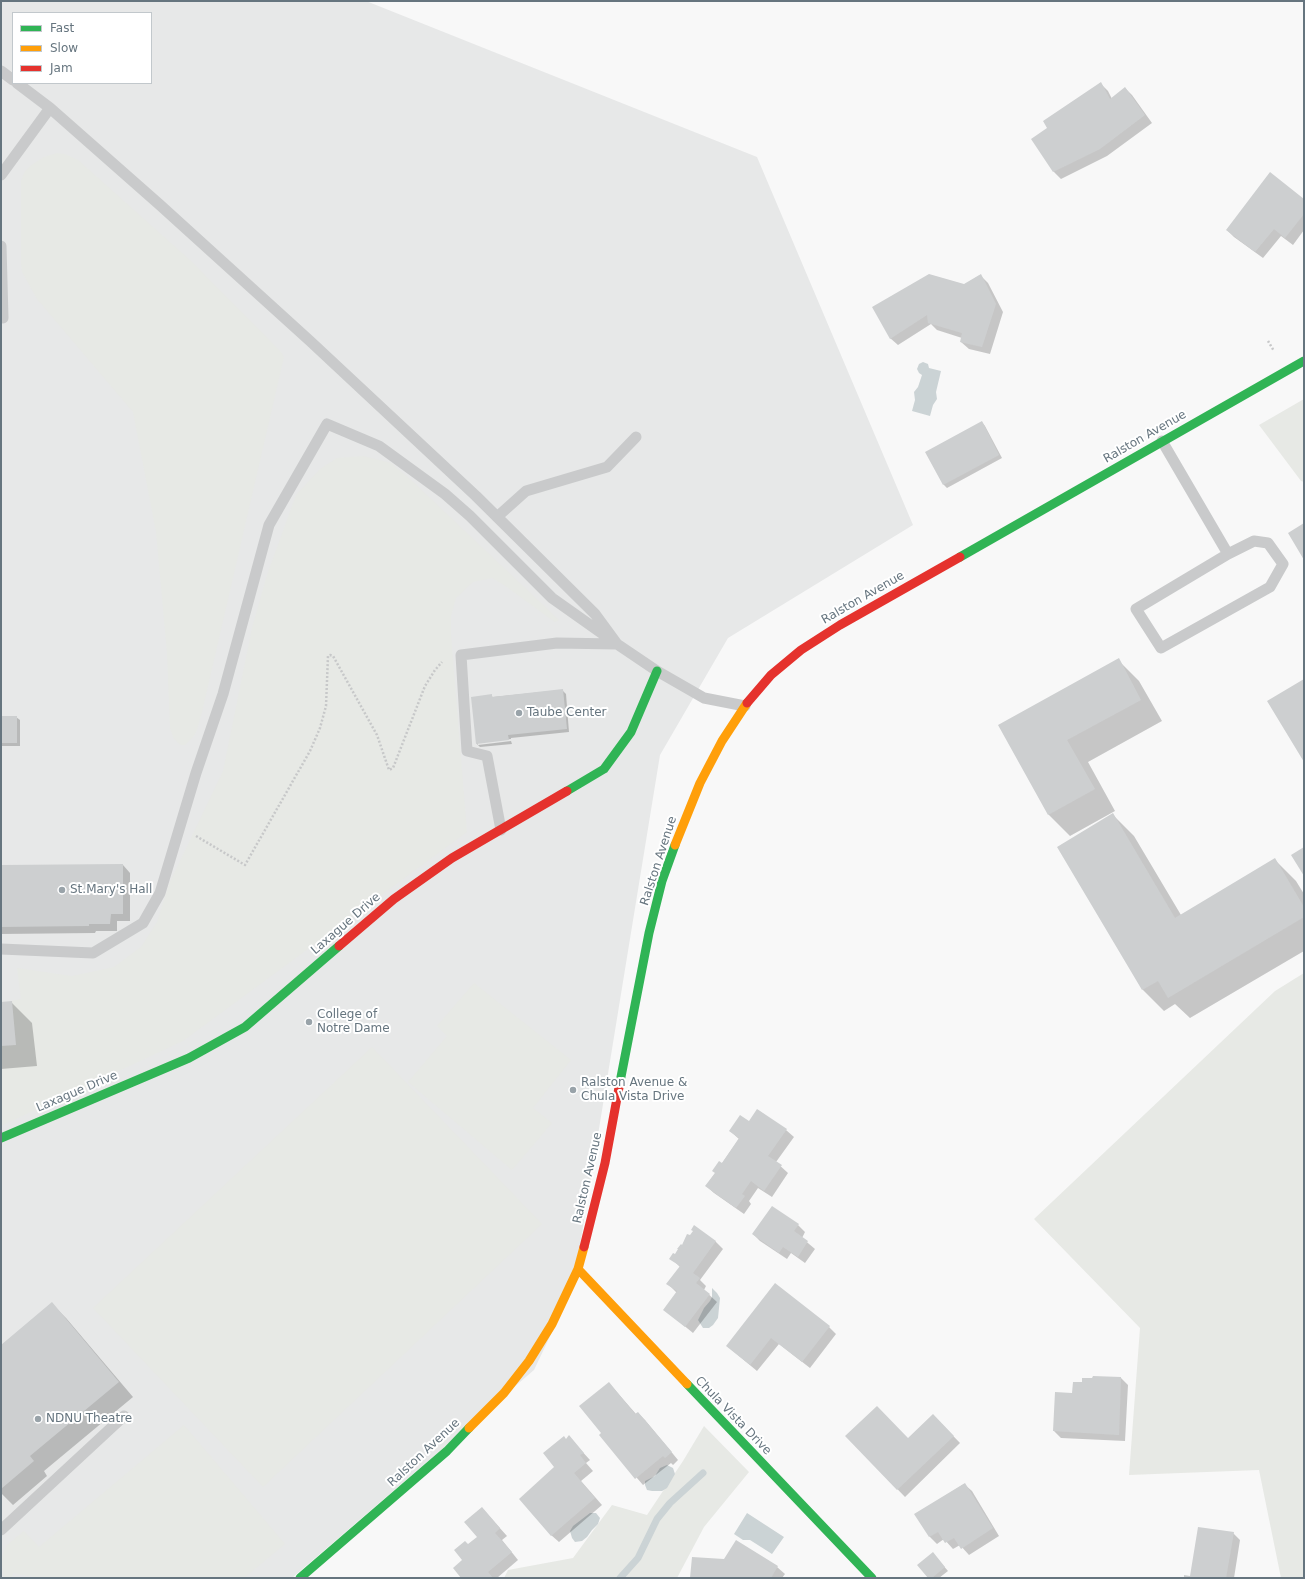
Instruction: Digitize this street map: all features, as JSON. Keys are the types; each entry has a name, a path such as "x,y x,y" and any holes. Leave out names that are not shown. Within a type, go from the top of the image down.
{"main road":[{"name":"Ralston Avenue","path":"300,1578 446,1452 504,1393 529,1361 552,1324 578,1269 592,1219 605,1163 649,933 662,881 679,832 700,783 722,741 745,706 771,675 801,650 840,625 1304,361"},
{"name":"Laxague Drive","path":"1,1138 189,1058 245,1027 394,899 452,858 604,769 631,732 657,671"},
{"name":"Chula Vista Drive","path":"578,1269 872,1578"}],"lane":[{"path":"1,71 12,79"},
{"path":"18,84 50,108 305,336 476,496 595,614 617,644"},
{"path":"1,175 50,108"},
{"path":"1,246 3,318"},
{"path":"1,949 93,953 143,923 160,893 196,773 223,694 269,525 327,424 379,446 445,494 470,516 552,598 657,671 704,698 745,706"},
{"path":"497,517 526,491 607,467 636,437"},
{"path":"1162,441 1228,554"},
{"path":"1254,541 1268,543 1283,564 1270,587 1161,648 1136,608 1228,554 1254,541"},
{"path":"501,830 487,756 467,751 461,655 557,643 617,644"},
{"path":"1,1530 124,1416"}],"path":[{"path":"181,826 245,865 310,751 320,728 326,706 328,656 333,656 366,715 377,735 387,768 391,770 428,680 446,658 461,655"}],"shaded area":[{"name":"College of Notre Dame","path":"1,1 366,1 757,157 913,525 728,638 660,755 573,1288 534,1370 292,1578 1,1578"},
{"path":"57,153 65,154 78,160 191,261 281,352 284,357 202,712 194,736 185,745 181,745 177,742 173,737 170,728 167,653 156,532 133,412 37,299 22,272 21,181 24,173 30,166 44,157"},
{"path":"923,362 928,364 929,368 941,371 936,392 937,399 933,405 930,416 912,411 915,400 914,392 918,387 922,375 917,369 919,364"},
{"path":"1304,399 1304,482 1301,481 1259,425"},
{"path":"363,456 391,463 411,480 559,620 555,622 492,578 473,582 456,598 451,616 451,635 467,832 183,1041 1,1126 1,1046 16,1045 12,1001 21,999 17,968 72,976 114,967 141,947 157,922 169,884 223,771 252,628 267,575 296,495 320,469 337,458"},
{"path":"1304,973 1304,1578 1281,1578 1259,1470 1129,1475 1140,1328 1034,1219 1275,991"},
{"path":"474,983 571,1060 533,1108 552,1123 512,1170 408,1082 447,1036 437,1026"},
{"path":"372,1047 542,1224 263,1487 93,1308"},
{"path":"712,1288 720,1298 718,1318 709,1328 703,1328 698,1320 712,1297"},
{"path":"184,1425 285,1544 244,1578 39,1578 13,1573 12,1578 4,1578 1,1560 7,1545 24,1531 39,1547"},
{"path":"704,1426 749,1472 704,1527 677,1578 504,1578 508,1570 573,1558 612,1505 647,1515"},
{"path":"667,1465 673,1468 675,1474 667,1488 662,1491 647,1490 645,1481 655,1476 660,1468"},
{"path":"590,1513 596,1513 600,1518 598,1524 582,1541 575,1542 570,1531 573,1526"},
{"path":"747,1513 784,1537 772,1554 750,1540 743,1540 734,1534"}],"building":[{"path":"1101,82 1110,99 1125,87 1145,115 1100,149 1053,172 1031,139 1047,128 1043,121"},
{"path":"1270,172 1304,199 1304,214 1285,238 1274,229 1255,252 1226,230"},
{"path":"929,274 964,284 981,274 996,304 982,347 960,342 962,333 928,323 927,315 890,339 872,307"},
{"path":"982,421 999,455 943,485 925,452"},
{"path":"1304,523 1304,560 1288,533"},
{"path":"1119,658 1141,700 1067,740 1095,789 1048,815 998,725"},
{"path":"1304,679 1304,762 1267,701"},
{"name":"Taube Center","path":"563,689 567,729 508,735 509,740 476,744 471,697 492,694 492,697"},
{"path":"1,716 17,716 17,743 1,743"},
{"path":"1113,813 1175,918 1275,858 1304,907 1304,917 1168,998 1158,981 1142,990 1057,847"},
{"path":"1304,847 1304,876 1291,855"},
{"name":"St.Mary's Hall","path":"123,864 123,914 111,914 110,924 89,924 89,926 1,927 1,865"},
{"path":"12,1001 16,1045 1,1046 1,1002"},
{"path":"757,1109 787,1129 768,1156 782,1165 764,1191 751,1181 742,1194 745,1196 736,1208 705,1186 715,1173 712,1171 719,1161 722,1163 739,1138 729,1131 740,1115 749,1121"},
{"path":"772,1206 799,1224 794,1231 808,1241 798,1257 783,1247 779,1253 752,1234"},
{"path":"694,1225 716,1241 693,1273 700,1278 696,1283 710,1294 685,1327 663,1310 677,1291 666,1284 680,1266 669,1259 673,1253 675,1254 681,1244 682,1245 687,1234 690,1235 693,1231 691,1230"},
{"path":"775,1283 830,1326 802,1362 771,1338 750,1365 726,1346"},
{"name":"NDNU Theatre","path":"52,1302 119,1382 30,1456 34,1461 1,1489 1,1345"},
{"path":"1093,1376 1121,1377 1119,1435 1053,1431 1055,1392 1072,1393 1073,1382 1082,1382 1082,1378 1092,1378"},
{"path":"609,1382 635,1414 638,1412 672,1452 665,1458 663,1456 635,1479 599,1435 601,1433 579,1406"},
{"path":"877,1406 908,1438 933,1414 954,1436 897,1490 845,1436"},
{"path":"569,1435 584,1453 580,1455 586,1463 574,1473 595,1498 551,1536 519,1499 554,1467 543,1453 564,1436 566,1439"},
{"path":"965,1483 993,1528 961,1549 954,1538 945,1543 938,1532 929,1537 914,1514"},
{"path":"482,1507 500,1528 495,1533 512,1552 488,1572 493,1578 461,1578 453,1568 462,1560 454,1550 465,1541 468,1544 477,1537 464,1522"},
{"path":"1198,1527 1234,1532 1226,1578 1184,1578 1184,1575 1190,1576"},
{"path":"736,1540 778,1566 771,1578 690,1578 692,1557 724,1559"},
{"path":"933,1552 945,1567 932,1578 928,1578 917,1565"}],"waterway":[{"path":"620,1578 638,1558 657,1519 670,1503 703,1473"}],"traffic: fast":[{"path":"960,557 1304,361"},
{"path":"567,791 604,769 631,732 657,671"},
{"path":"620,1082 649,933 662,881 675,845"},
{"path":"1,1138 189,1058 245,1027 339,946"},
{"path":"687,1384 872,1578"},
{"path":"300,1578 447,1451 469,1428"}],"traffic: slow":[{"path":"675,845 700,783 722,741 747,703"},
{"path":"469,1428 504,1393 529,1361 552,1324 578,1269 584,1247"},
{"path":"578,1269 687,1384"}],"traffic: jam":[{"path":"747,703 771,675 801,650 840,625 960,557"},
{"path":"339,946 394,899 452,858 567,791"},
{"path":"584,1247 605,1163 620,1082"}],"place":[{"name":"Taube Center","path":"519,713"},
{"name":"St.Mary's Hall","path":"62,890"},
{"name":"College of Notre Dame","path":"309,1022"},
{"name":"Ralston Avenue & Chula Vista Drive","path":"573,1090"},
{"name":"NDNU Theatre","path":"38,1419"}]}
